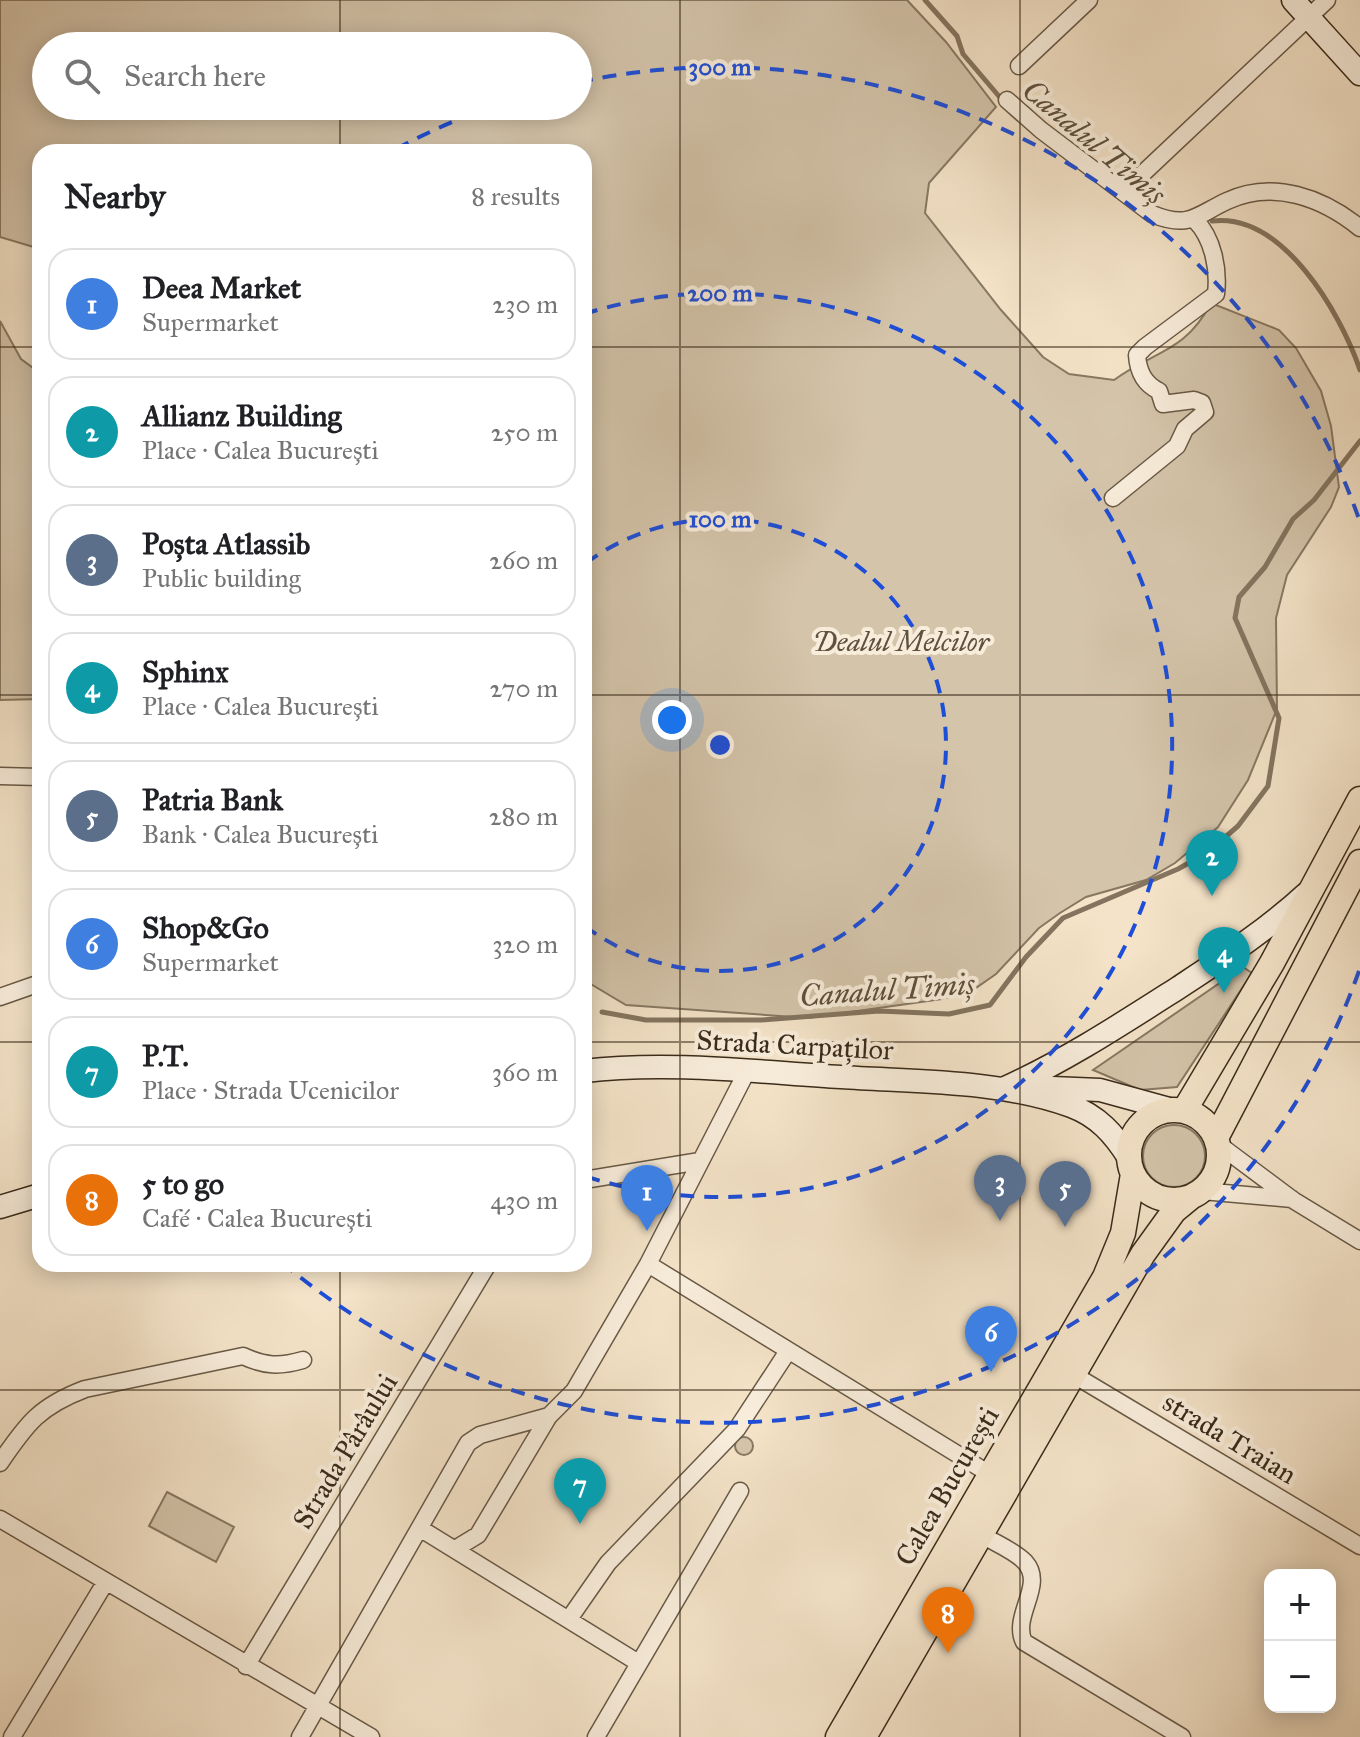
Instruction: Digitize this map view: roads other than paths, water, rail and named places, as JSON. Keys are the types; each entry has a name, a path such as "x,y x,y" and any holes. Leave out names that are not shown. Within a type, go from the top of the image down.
{"main road":[{"path":"1301,8 1360,74"},
{"path":"1178,1111 1272,963 1360,799"},
{"path":"1217,1141 1200,1118 1178,1111 1147,1119 1137,1130 1131,1166 1151,1194 1177,1200 1196,1194 1217,1169 1217,1141 1359,864"},
{"path":"1003,1089 1058,1064 1131,1019 1250,940 1310,891"},
{"name":"Strada Carpaților","path":"592,1071 651,1068 747,1071 1003,1089 1078,1087 1178,1111"},
{"name":"Strada Carpaților","path":"1003,1089 1087,1113 1105,1126 1131,1166"},
{"name":"Calea București","path":"838,1737 988,1473 1105,1277 1123,1233 1131,1166"},
{"name":"Calea București","path":"864,1737 1158,1231 1196,1194"},
{"path":"0,1200 32,1196"},
{"path":"0,1207 32,1197"}],"street":[{"path":"1019,66 1089,0"},
{"path":"1137,179 1301,8 1327,0"},
{"path":"1007,100 1152,214 1178,222 1195,220 1227,201 1272,191 1314,201 1343,214 1360,228"},
{"path":"1113,498 1177,446 1185,429 1205,412 1202,403 1194,400 1163,404 1159,391 1149,386 1141,374 1137,360 1137,355 1145,347 1216,294 1216,265 1202,227 1195,220"},
{"path":"0,776 32,777"},
{"path":"0,997 32,986"},
{"path":"455,1549 478,1535 549,1416 574,1391 648,1264 747,1071"},
{"path":"1217,1141 1293,1200 1360,1241"},
{"path":"592,1179 700,1161"},
{"path":"1196,1194 1293,1200"},
{"path":"648,1264 988,1473"},
{"name":"Strada Pârâului","path":"246,1666 483,1272"},
{"path":"569,1619 608,1563 737,1429 788,1351"},
{"path":"0,1463 30,1419 62,1398 85,1389 243,1356 262,1365 282,1366 303,1360"},
{"name":"strada Traian","path":"1074,1375 1360,1546"},
{"path":"300,1737 473,1438 549,1416"},
{"path":"596,1737 637,1662 740,1491"},
{"path":"0,1519 371,1737"},
{"path":"421,1529 637,1662"},
{"path":"982,1535 1022,1559 1030,1569 1032,1584 1020,1629 1024,1642 1182,1737"},
{"path":"12,1737 105,1583"}],"waterway":[{"name":"Canalul Timiș","path":"925,0 957,36 963,54 1003,101"},
{"name":"Canalul Timiș","path":"1212,221 1238,223 1262,233 1285,249 1324,296 1360,370"},
{"name":"Canalul Timiș","path":"602,1012 646,1020 761,1020 879,1011 949,1014 990,1005 1026,957 1063,918 1178,869 1208,852 1238,826 1268,786 1279,718 1235,618 1239,597 1265,567 1293,519 1314,500 1360,441"}],"place":[{"name":"Allianz Building","path":"1212,896"},
{"name":"Sphinx","path":"1224,993"},
{"name":"Poșta Atlassib","path":"1000,1221"},
{"name":"Patria Bank","path":"1065,1227"},
{"name":"Deea Market","path":"647,1231"},
{"name":"Shop&Go","path":"991,1372"},
{"name":"P.T.","path":"580,1524"},
{"name":"5 to go","path":"948,1653"}],"park label":[{"name":"Dealul Melcilor","path":"901,641"}]}
